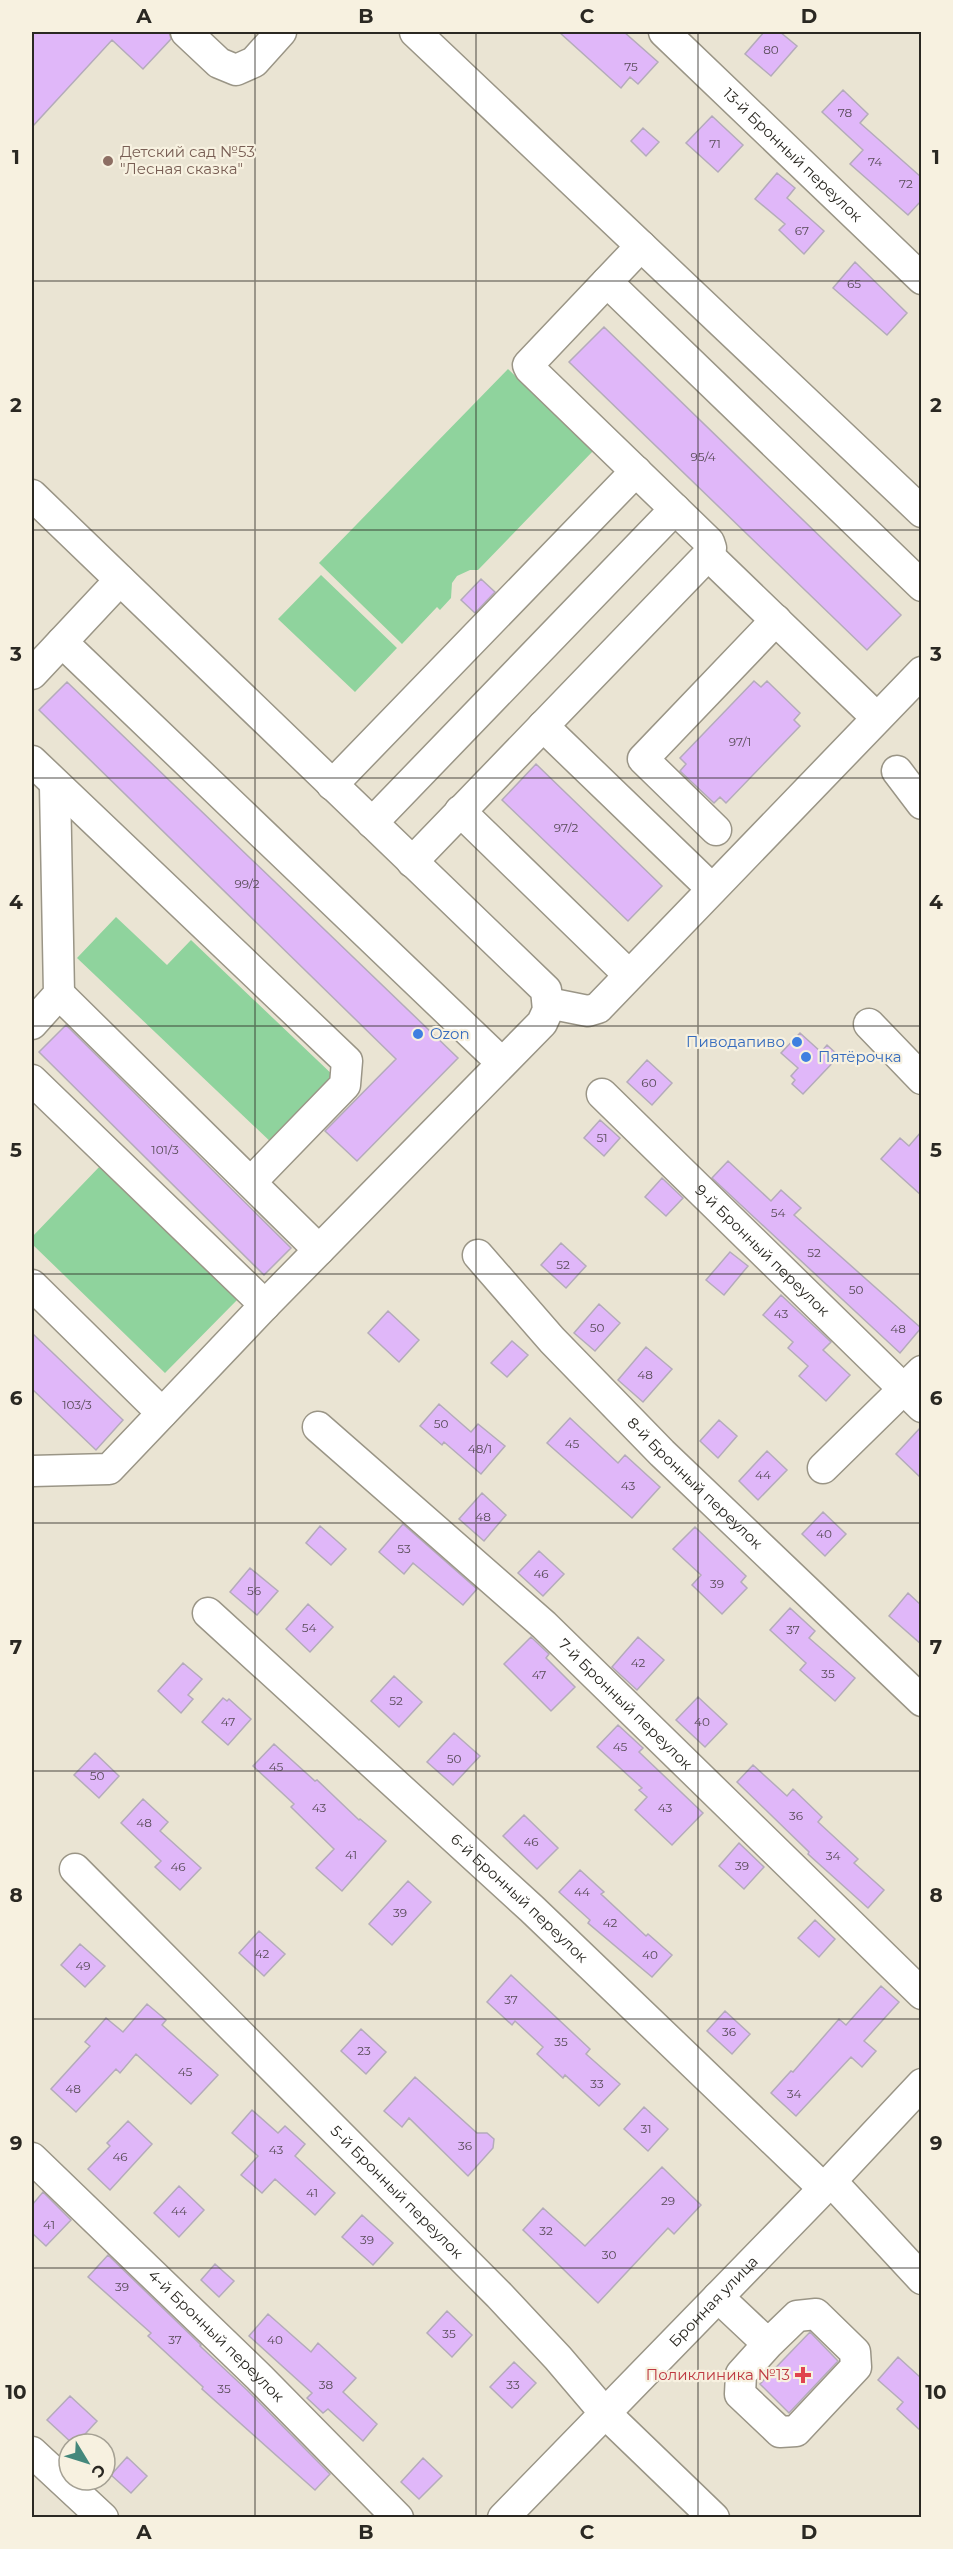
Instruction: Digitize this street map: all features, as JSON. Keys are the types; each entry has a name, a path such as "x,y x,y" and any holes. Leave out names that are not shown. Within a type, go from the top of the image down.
{"street":[{"path":"186,32 219,63 236,70 254,62 281,32"},
{"path":"415,32 921,512"},
{"name":"13-й Бронный переулок","path":"664,32 921,279"},
{"path":"412,861 708,555 711,548 709,542 528,365 641,246"},
{"path":"607,282 921,586"},
{"path":"332,785 636,471"},
{"path":"32,495 546,990 548,1003 546,1018 542,1023 265,1305 109,1468 32,1471"},
{"path":"372,823 675,509"},
{"path":"708,555 878,718"},
{"path":"32,674 120,580"},
{"path":"716,830 644,761 644,756 776,620"},
{"path":"62,642 502,1063"},
{"path":"548,1003 594,1010 921,672"},
{"path":"543,726 712,889"},
{"path":"32,761 55,786 347,1061 345,1085 250,1182"},
{"path":"897,771 921,804"},
{"path":"32,1024 59,994 55,786"},
{"path":"460,812 629,975"},
{"path":"59,994 319,1250"},
{"path":"869,1024 921,1079"},
{"path":"32,1080 265,1305"},
{"name":"9-й Бронный переулок","path":"602,1094 915,1389"},
{"name":"8-й Бронный переулок","path":"478,1255 552,1340 662,1453 921,1701"},
{"path":"32,1285 162,1413"},
{"path":"823,1468 915,1389"},
{"name":"7-й Бронный переулок","path":"318,1427 544,1625 921,1994"},
{"name":"6-й Бронный переулок","path":"208,1613 532,1909 827,2185 921,2279"},
{"name":"5-й Бронный переулок","path":"75,1869 499,2295 558,2358 604,2412 714,2517"},
{"name":"Бронная улица","path":"503,2517 827,2185 921,2084"},
{"name":"4-й Бронный переулок","path":"32,2158 260,2377 398,2517"},
{"path":"718,2297 768,2344"},
{"path":"32,2452 103,2517"}],"green space":[{"path":"508,369 593,451 478,570 470,570 457,576 452,583 451,598 440,610 437,607 402,644 319,563"},
{"path":"321,575 397,648 355,692 278,619"},
{"path":"116,917 167,965 191,940 337,1079 274,1145 77,958"},
{"path":"101,1165 239,1298 165,1373 32,1244 32,1237"}],"building":[{"path":"32,32 169,32 171,39 143,69 112,40 32,127"},
{"path":"559,32 624,32 658,62 638,84 630,77 621,88"},
{"path":"764,32 780,32 797,46 771,76 745,54"},
{"path":"843,90 868,114 860,123 921,177 921,201 908,215 850,164 863,150 822,112"},
{"path":"712,116 743,145 718,172 686,143"},
{"path":"643,128 659,142 646,156 631,141"},
{"path":"777,173 795,188 787,198 824,231 804,254 779,230 785,224 755,199"},
{"path":"855,262 907,313 887,335 833,288"},
{"path":"604,327 901,615 867,650 569,362"},
{"path":"481,579 495,592 475,613 461,600"},
{"path":"754,681 761,687 767,681 800,713 794,720 800,726 726,803 720,797 714,803 680,771 686,764 680,758"},
{"path":"67,682 458,1058 357,1161 325,1131 396,1059 39,710"},
{"path":"536,764 662,886 628,921 502,800"},
{"path":"66,1025 291,1248 264,1275 39,1052"},
{"path":"800,1033 821,1052 827,1045 839,1056 803,1094 792,1084 795,1080 791,1076 798,1068 781,1053"},
{"path":"647,1060 672,1083 652,1105 627,1082"},
{"path":"600,1120 620,1138 604,1156 584,1138"},
{"path":"921,1132 921,1195 881,1159 900,1138 909,1146"},
{"path":"728,1161 771,1201 781,1190 801,1208 794,1215 921,1328 900,1353 712,1178"},
{"path":"662,1178 683,1198 666,1216 645,1197"},
{"path":"561,1243 586,1266 566,1288 541,1265"},
{"path":"730,1252 748,1266 724,1295 706,1280"},
{"path":"781,1295 831,1342 823,1350 850,1375 826,1401 799,1376 808,1366 788,1348 793,1342 763,1315"},
{"path":"599,1304 620,1323 595,1351 574,1333"},
{"path":"388,1311 419,1340 399,1362 368,1333"},
{"path":"32,1333 123,1420 96,1450 32,1389"},
{"path":"512,1341 528,1355 507,1377 491,1363"},
{"path":"646,1347 672,1369 643,1402 618,1380"},
{"path":"439,1404 471,1432 478,1424 505,1446 481,1474 444,1442 442,1445 420,1426"},
{"path":"570,1418 618,1463 625,1455 660,1487 632,1518 547,1443"},
{"path":"719,1420 737,1436 718,1458 700,1441"},
{"path":"921,1427 921,1478 896,1454"},
{"path":"767,1451 787,1470 758,1500 739,1481"},
{"path":"482,1493 506,1515 484,1541 459,1519"},
{"path":"823,1512 846,1534 825,1556 802,1534"},
{"path":"403,1524 477,1589 463,1605 413,1563 404,1574 379,1552"},
{"path":"320,1526 346,1549 331,1565 306,1543"},
{"path":"695,1527 746,1576 741,1582 747,1588 722,1614 692,1585 701,1575 673,1549"},
{"path":"539,1551 564,1574 543,1596 518,1573"},
{"path":"250,1568 278,1591 257,1615 230,1592"},
{"path":"908,1593 921,1605 921,1644 889,1616"},
{"path":"308,1604 333,1627 310,1652 286,1629"},
{"path":"790,1608 815,1631 809,1638 855,1678 835,1701 800,1670 806,1663 770,1630"},
{"path":"531,1637 549,1654 546,1658 575,1687 551,1711 504,1664"},
{"path":"638,1637 664,1660 637,1690 612,1667"},
{"path":"183,1663 202,1679 188,1695 193,1699 181,1713 158,1691"},
{"path":"394,1676 422,1702 399,1727 371,1701"},
{"path":"698,1697 727,1724 705,1747 676,1720"},
{"path":"223,1698 227,1701 229,1699 251,1719 228,1745 202,1722"},
{"path":"618,1725 643,1748 639,1752 703,1813 672,1845 635,1810 647,1797 639,1790 642,1788 597,1747"},
{"path":"454,1733 480,1756 453,1785 427,1762"},
{"path":"274,1744 315,1781 317,1780 359,1820 386,1841 342,1891 316,1868 334,1849 291,1807 294,1804 253,1766"},
{"path":"95,1753 119,1776 99,1798 74,1775"},
{"path":"753,1765 787,1796 793,1789 822,1817 818,1822 858,1859 854,1863 884,1890 868,1908 808,1854 809,1852 737,1782"},
{"path":"143,1799 168,1822 160,1831 201,1868 180,1890 155,1867 161,1861 121,1823"},
{"path":"524,1815 558,1848 537,1869 503,1836"},
{"path":"739,1843 764,1867 744,1889 719,1866"},
{"path":"580,1870 604,1892 601,1894 646,1936 648,1934 672,1955 652,1977 588,1923 590,1920 559,1892"},
{"path":"408,1881 431,1902 392,1945 369,1924"},
{"path":"815,1920 835,1939 819,1957 798,1938"},
{"path":"259,1931 285,1954 264,1976 239,1953"},
{"path":"80,1944 105,1966 85,1987 61,1965"},
{"path":"511,1975 590,2049 586,2054 620,2084 599,2106 565,2075 563,2078 537,2054 543,2047 515,2021 512,2025 487,2002"},
{"path":"881,1986 899,2002 864,2041 876,2051 862,2067 851,2057 796,2116 771,2093 791,2071 793,2072 839,2019 846,2025"},
{"path":"147,2004 166,2020 162,2025 218,2075 191,2104 136,2054 120,2073 116,2069 76,2112 51,2089 90,2046 85,2042 106,2018 123,2032"},
{"path":"725,2011 750,2034 732,2054 707,2031"},
{"path":"361,2029 386,2052 366,2074 341,2051"},
{"path":"415,2077 477,2133 487,2133 494,2139 493,2148 468,2176 409,2118 402,2127 384,2111"},
{"path":"644,2107 668,2129 648,2151 624,2129"},
{"path":"252,2110 278,2133 285,2126 305,2144 295,2156 335,2193 315,2215 275,2179 262,2193 241,2175 258,2156 232,2133"},
{"path":"128,2121 152,2144 110,2190 88,2169 110,2146 107,2143"},
{"path":"662,2167 701,2205 674,2234 668,2228 598,2303 523,2230 543,2208 585,2246"},
{"path":"179,2186 204,2210 179,2237 154,2213"},
{"path":"43,2192 71,2220 46,2246 32,2233 32,2205"},
{"path":"362,2215 393,2243 373,2265 342,2237"},
{"path":"108,2255 330,2474 315,2490 202,2389 203,2387 148,2336 151,2333 88,2277"},
{"path":"215,2264 234,2281 219,2297 201,2280"},
{"path":"447,2311 472,2335 452,2357 427,2333"},
{"path":"268,2314 311,2352 318,2343 356,2378 343,2392 377,2424 363,2441 328,2409 323,2413 307,2398 312,2393 249,2336"},
{"name":"Поликлиника №13","path":"810,2332 838,2361 789,2413 760,2384"},
{"path":"898,2357 921,2378 921,2431 897,2409 903,2402 878,2380"},
{"path":"514,2362 536,2383 512,2408 490,2387"},
{"path":"70,2396 97,2421 87,2432 60,2432 47,2420"},
{"path":"127,2457 147,2476 131,2493 117,2480 117,2468"},
{"path":"423,2458 442,2476 419,2499 401,2482"}],"place":[{"name":"Детский сад №53 \"Лесная сказка\"","path":"108,161"},
{"name":"Ozon","path":"418,1034"},
{"name":"Пиводапиво","path":"797,1042"},
{"name":"Пятёрочка","path":"806,1057"},
{"name":"Поликлиника №13","path":"803,2375"}]}
